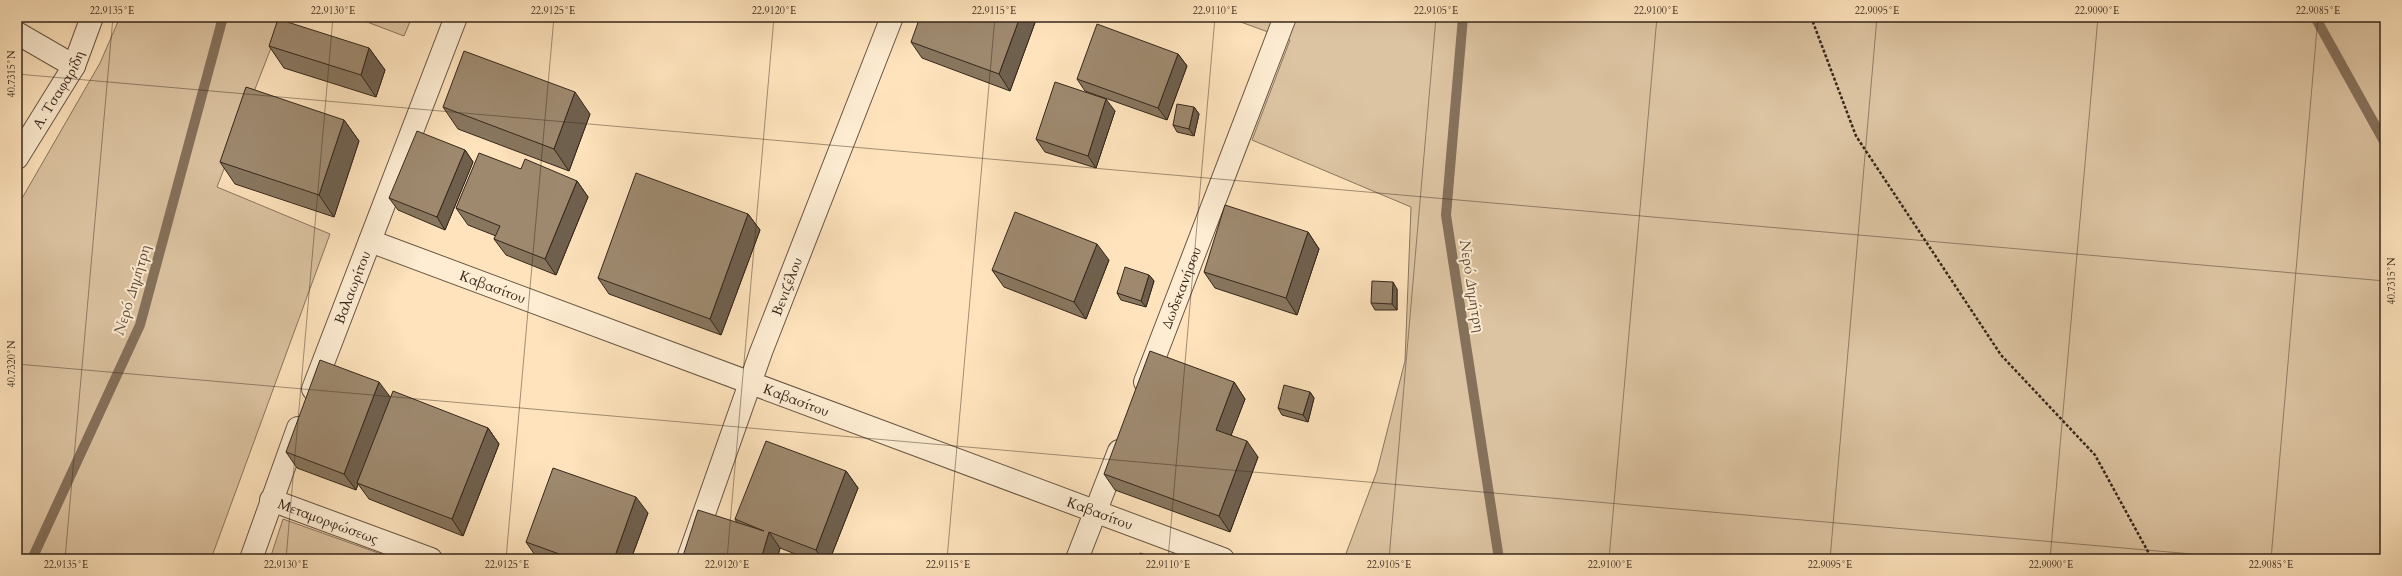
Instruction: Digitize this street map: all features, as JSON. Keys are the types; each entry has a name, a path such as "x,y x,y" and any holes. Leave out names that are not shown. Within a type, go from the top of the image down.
{"street":[{"name":"Α. Τσαφαρίδη","path":"17,158 74,66 92,17"},
{"name":"Βαλαωρίτου","path":"251,559 271,500 456,17"},
{"name":"Βενιζέλου","path":"688,559 750,383 892,17"},
{"name":"Δωδεκανήσου","path":"1138,401 1285,17"},
{"path":"17,33 74,66"},
{"name":"Καβασίτου","path":"370,241 1223,559"},
{"path":"1077,559 1127,430"},
{"name":"Μεταμορφώσεως","path":"271,500 431,559"}],"path":[{"path":"1812,17 1856,136 2001,355 2095,455 2152,559"}],"shaded area":[{"path":"120,17 283,17 217,187 330,234 211,559 17,559 17,207 100,63"},
{"path":"354,17 412,17 404,36"},
{"path":"1227,17 2385,17 2385,559 1344,559 1377,471 1405,361 1411,207 1252,140 1290,40"},
{"path":"283,519 395,559 270,559"}],"building":[{"path":"920,17 1020,17 999,74 911,42"},
{"path":"278,19 369,48 361,75 269,46"},
{"path":"1097,24 1178,54 1158,108 1077,79"},
{"path":"464,51 575,92 554,149 443,107"},
{"path":"1055,82 1106,99 1088,156 1036,139"},
{"path":"246,87 344,120 319,195 220,162"},
{"path":"1177,104 1194,107 1189,129 1173,125"},
{"path":"417,131 465,150 437,217 389,198"},
{"path":"479,153 521,169 525,159 577,181 545,259 494,239 500,226 456,208"},
{"path":"636,173 748,214 710,319 598,278"},
{"path":"1225,205 1308,232 1286,298 1204,272"},
{"path":"1015,212 1097,244 1074,302 992,270"},
{"path":"1125,267 1149,275 1141,301 1117,293"},
{"path":"1372,281 1393,282 1392,304 1371,303"},
{"path":"1150,351 1234,382 1216,430 1247,441 1219,516 1104,474"},
{"path":"320,360 379,382 344,474 286,452"},
{"path":"1284,385 1310,392 1303,415 1278,408"},
{"path":"393,391 488,428 452,519 357,483"},
{"path":"766,441 846,471 816,550 769,532 761,559 682,559 698,510 764,531 735,519"},
{"path":"553,468 636,497 614,559 573,559 526,542"},
{"path":"1140,553 1158,559 1139,559"}],"waterway":[{"name":"Νερό Δημήτρη","path":"32,559 140,325 223,17"},
{"name":"Νερό Δημήτρη","path":"1463,17 1446,215 1499,559"},
{"name":"Νερό Δημήτρη","path":"2315,17 2385,143"}]}
